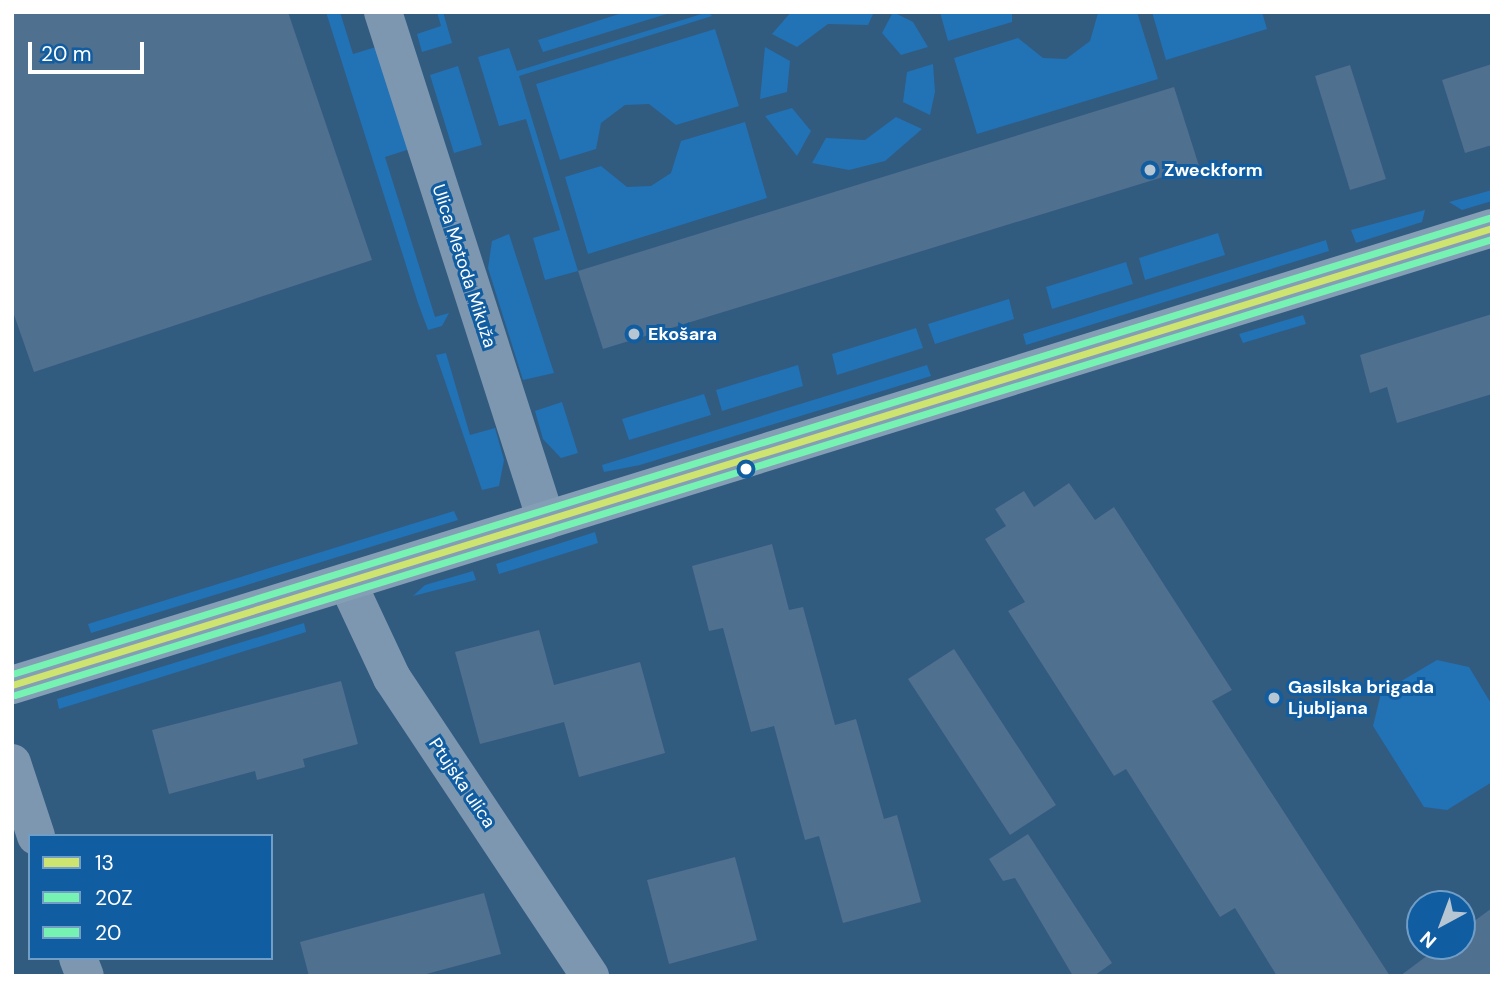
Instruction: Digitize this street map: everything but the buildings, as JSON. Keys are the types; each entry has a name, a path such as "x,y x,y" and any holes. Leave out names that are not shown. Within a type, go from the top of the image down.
{"street":[{"name":"Ulica Metoda Mikuža","path":"383,12 546,520"},
{"path":"12,685 1492,228"},
{"name":"Ptujska ulica","path":"347,582 392,678 590,976"},
{"path":"12,763 35,834"}],"shaded area":[{"path":"326,12 340,12 353,54 376,47 410,149 385,157 435,317 449,313 442,326 428,330 418,303"},
{"path":"437,12 443,12 452,43 422,52 417,34 441,26"},
{"path":"625,12 673,12 543,52 538,40"},
{"path":"708,12 712,16 519,76 578,271 545,280 533,238 560,230 526,119 499,126 478,57 509,48 517,71"},
{"path":"791,12 874,12 868,25 828,24 797,47 772,34"},
{"path":"893,12 913,22 928,47 901,55 882,33"},
{"path":"940,12 1012,12 1012,22 948,41"},
{"path":"1137,12 1158,79 977,134 954,58 1018,38 1043,58 1066,59 1090,41 1098,13"},
{"path":"1152,12 1262,12 1267,29 1166,60"},
{"path":"715,29 739,106 676,125 649,104 625,105 601,123 596,149 560,160 536,84"},
{"path":"765,47 790,61 787,92 760,99"},
{"path":"933,64 935,92 930,115 903,102 907,72"},
{"path":"458,66 482,145 454,153 430,75"},
{"path":"792,108 811,131 797,156 765,116"},
{"path":"896,117 922,129 885,161 849,170 812,163 826,138 865,140"},
{"path":"745,122 767,198 588,254 565,177 601,166 627,187 651,186 671,173 681,141"},
{"path":"1492,190 1492,201 1462,210 1449,202"},
{"path":"1425,210 1422,222 1356,243 1351,230"},
{"path":"1218,233 1225,255 1145,280 1139,258"},
{"path":"509,234 554,373 523,380 488,268 492,241"},
{"path":"1326,240 1329,251 1026,345 1023,334"},
{"path":"1126,262 1133,284 1052,309 1046,287"},
{"path":"1009,299 1014,319 935,344 928,324"},
{"path":"1303,315 1306,324 1243,343 1239,334"},
{"path":"916,328 923,348 837,375 832,354"},
{"path":"446,353 470,435 495,428 504,460 499,486 482,490 436,355"},
{"path":"798,365 803,386 722,411 716,390"},
{"path":"927,365 931,376 640,465 604,472 602,465"},
{"path":"704,394 711,415 629,440 622,419"},
{"path":"562,402 578,453 561,458 543,439 535,411"},
{"path":"454,511 458,520 91,633 88,624"},
{"path":"595,532 598,543 499,574 496,564"},
{"path":"473,571 476,580 413,596 425,585"},
{"path":"304,623 306,632 59,709 57,699"},
{"path":"1437,660 1469,667 1492,705 1492,782 1447,810 1424,807 1373,726 1381,693"}],"transit line":[{"name":"20","path":"12,674 1489,218"},
{"name":"13","path":"12,685 1492,228"},
{"name":"20Z","path":"15,695 1492,239"}],"place":[{"name":"Zweckform","path":"1150,170"},
{"name":"Ekošara","path":"634,334"},
{"name":"Gasilska brigada Ljubljana","path":"1274,698"}]}
